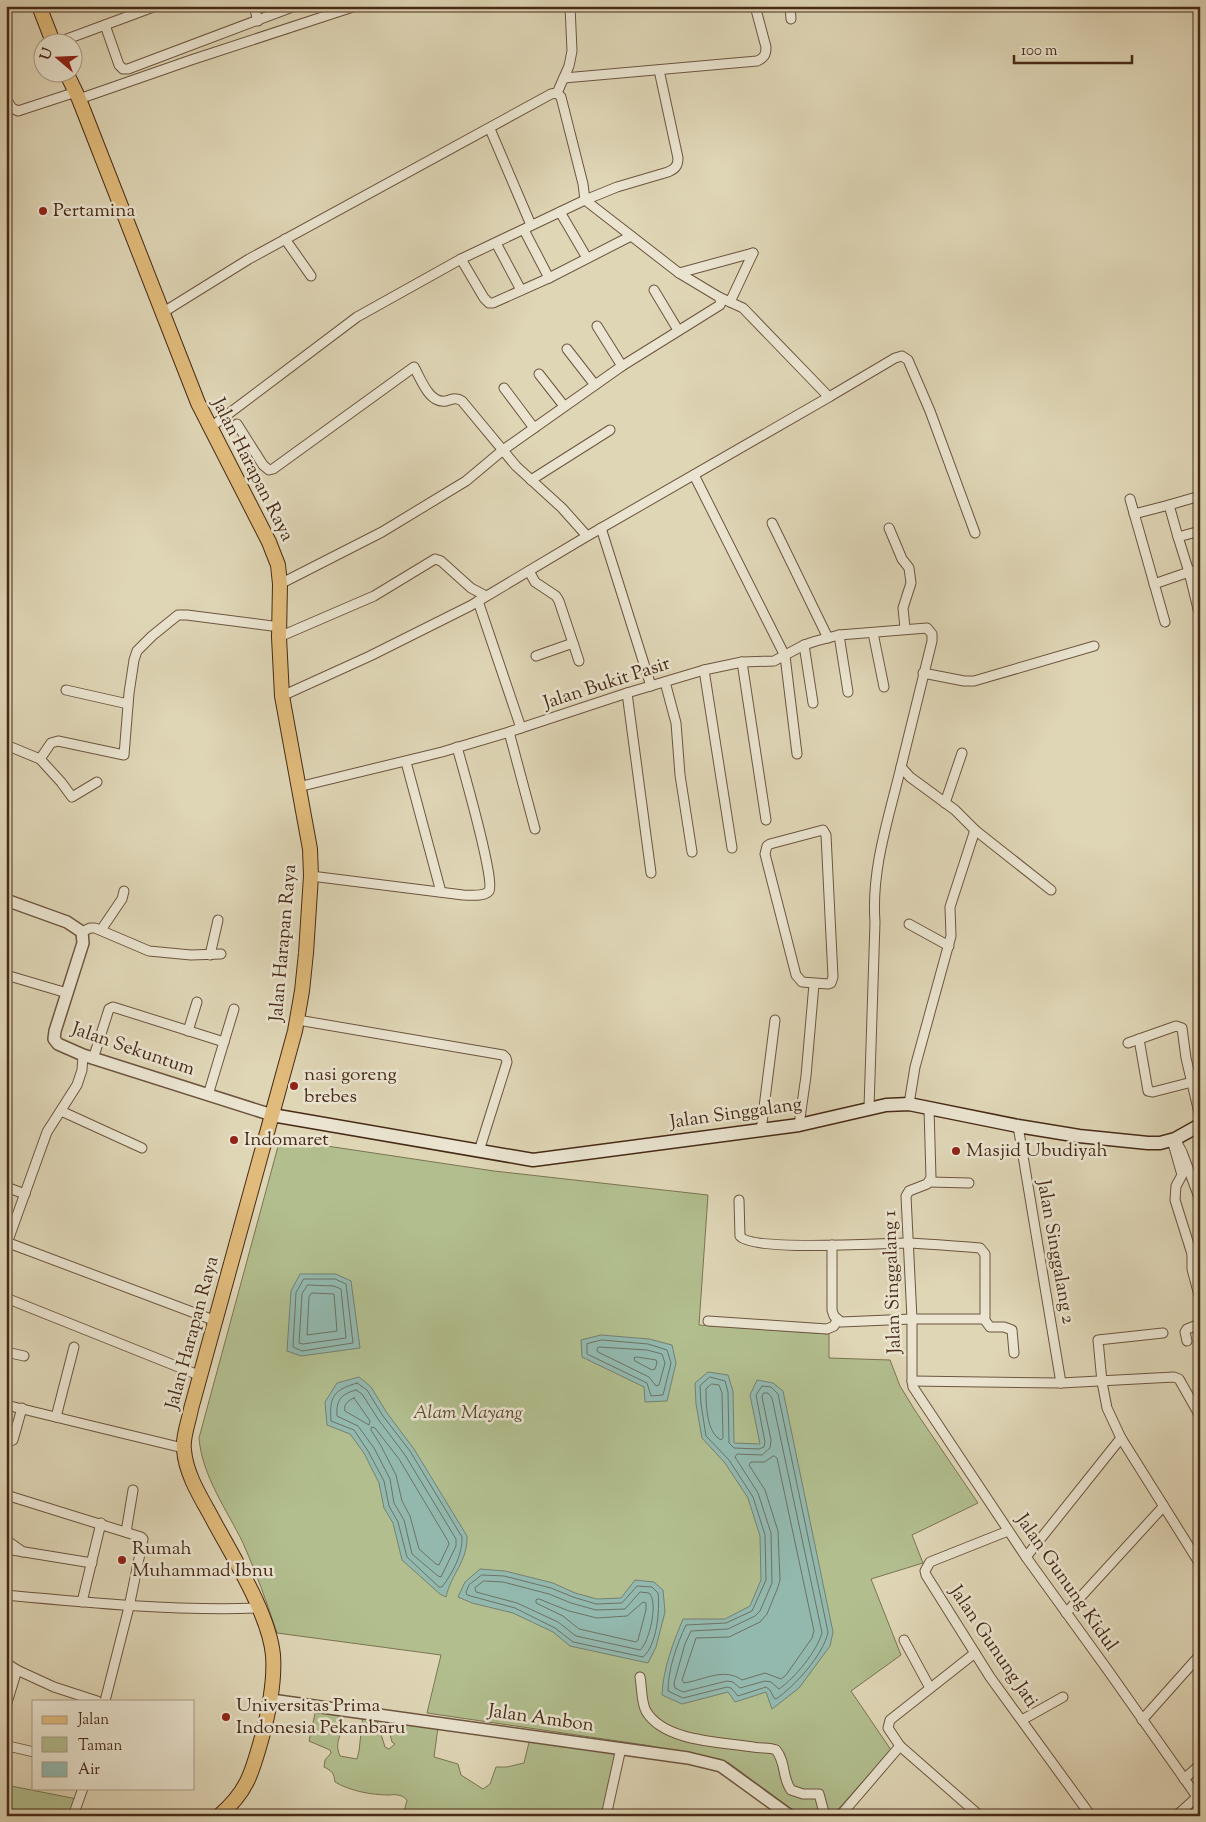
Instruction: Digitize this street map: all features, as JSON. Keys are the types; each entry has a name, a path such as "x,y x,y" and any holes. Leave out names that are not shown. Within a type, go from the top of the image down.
{"main road":[{"path":"39,6 49,32"},
{"name":"Jalan Harapan Raya","path":"71,82 198,403 270,542 278,566 282,696 310,849 311,876 306,953 298,1020 183,1448 186,1463 195,1486 260,1608 273,1655 271,1700 253,1768 245,1787 234,1803 219,1816"},
{"name":"Jalan Singgalang","path":"272,1115 525,1159 541,1160 799,1125 886,1105 909,1104 1079,1136 1160,1144 1200,1126"}],"street":[{"path":"82,34 156,6"},
{"path":"254,6 258,21"},
{"path":"105,25 119,65 123,69 128,69 295,6"},
{"path":"6,100 12,108 18,111 200,57 356,6"},
{"path":"557,93 569,66 572,50 570,6"},
{"path":"564,78 740,63 763,59 766,47 756,6"},
{"path":"790,6 791,20"},
{"path":"211,427 357,317 461,259 585,200 617,187 675,169 678,164 678,158 658,70"},
{"path":"557,93 561,97 583,184 585,200 719,302"},
{"path":"162,313 236,266 551,94 557,93"},
{"path":"490,129 549,278"},
{"path":"560,212 586,258"},
{"path":"461,259 484,298 489,303 493,303 549,278 631,236"},
{"path":"285,239 311,276"},
{"path":"496,243 521,290"},
{"path":"679,273 753,253 730,302"},
{"path":"654,290 678,330"},
{"path":"280,584 382,532 466,481 503,450 564,406 719,302 730,302 743,308 830,397"},
{"path":"597,326 622,366"},
{"path":"567,349 594,385"},
{"path":"282,696 370,656 482,598 895,358 902,356 908,360 930,411 975,533"},
{"path":"237,424 263,465 269,470 273,469 414,367 435,400 458,399 462,401 516,466 562,508 587,536"},
{"path":"539,374 564,406"},
{"path":"504,388 534,428"},
{"path":"6,404 6,410"},
{"path":"532,480 610,430"},
{"path":"694,475 786,656 797,754"},
{"path":"1134,514 1200,496"},
{"path":"1130,499 1165,622"},
{"path":"1169,505 1198,609"},
{"path":"772,523 828,638"},
{"path":"601,528 651,686"},
{"path":"889,528 902,559 909,568 910,583 903,608 906,628"},
{"path":"1178,537 1200,531"},
{"path":"40,759 51,743 58,741 124,755 134,660 138,651 152,636 178,615 182,614 280,632 374,596 435,559 441,561 482,598 520,728"},
{"path":"1154,584 1200,569"},
{"path":"528,571 535,582 556,596 559,601 579,661"},
{"name":"Jalan Bukit Pasir","path":"298,786 406,762 509,732 704,670 742,662 774,661 804,645 839,635 873,633 906,628 927,628 932,634 924,673"},
{"path":"873,633 884,687"},
{"path":"839,635 848,692"},
{"path":"536,656 573,643"},
{"path":"804,645 813,704"},
{"path":"869,1108 875,922 873,898 878,867 924,673 964,681 974,680 1094,646"},
{"path":"742,662 766,820"},
{"path":"704,670 732,848"},
{"path":"665,682 676,723 680,775 692,852"},
{"path":"66,690 128,704"},
{"path":"627,693 651,874"},
{"path":"509,732 536,829"},
{"path":"6,745 40,759 72,797 97,782"},
{"path":"311,876 463,895 485,895 491,888 458,747"},
{"path":"945,802 962,753"},
{"path":"406,762 441,892"},
{"path":"901,767 910,777 955,810 974,830 1051,890"},
{"path":"823,830 826,834 833,977 830,984 814,984 802,982 796,976 765,850 770,844 823,830"},
{"path":"909,1104 915,1067 949,946 951,936 950,907 974,830"},
{"path":"101,930 122,899 124,891"},
{"path":"6,900 67,922 82,932 90,928 101,930 149,951 160,953 221,954"},
{"path":"210,954 218,920"},
{"path":"909,924 949,946"},
{"name":"Jalan Sekuntum","path":"82,932 83,943 55,1031 54,1039 58,1044 88,1057 272,1115"},
{"path":"6,976 67,993"},
{"path":"799,1125 807,1066 814,984"},
{"path":"188,1031 197,1002"},
{"path":"216,1321 7,1244 47,1132 77,1085 111,1007 224,1042"},
{"path":"208,1095 234,1009"},
{"path":"298,1020 504,1055 507,1062 479,1151"},
{"path":"762,1130 775,1020"},
{"path":"1128,1043 1176,1026 1182,1028 1200,1117"},
{"path":"1139,1039 1148,1091 1153,1092 1192,1082"},
{"path":"929,1108 930,1182 969,1183"},
{"path":"61,1111 142,1148"},
{"name":"Jalan Singgalang 2","path":"1018,1126 1061,1383"},
{"path":"1173,1139 1182,1152 1200,1200"},
{"path":"1173,1139 1182,1175 1176,1186 1175,1200 1192,1254 1192,1269 1198,1283 1200,1299"},
{"name":"Jalan Singgalang 1","path":"912,1381 912,1319 907,1243 907,1193 930,1182"},
{"path":"6,1187 26,1194"},
{"path":"739,1200 740,1236 742,1240 780,1246 907,1243 980,1248 983,1251 984,1319 990,1327 1004,1327 1012,1330 1014,1353"},
{"path":"832,1245 832,1310 837,1320 841,1322 912,1319 984,1319"},
{"path":"1192,1254 1200,1263"},
{"path":"6,1298 201,1376"},
{"path":"708,1321 827,1328 834,1326 837,1320"},
{"path":"1187,1341 1185,1332 1187,1329 1200,1324"},
{"path":"1163,1333 1098,1340 1102,1382 1107,1408 1121,1438 1200,1564"},
{"path":"56,1417 74,1347"},
{"path":"6,1352 24,1356"},
{"path":"912,1381 1061,1383 1102,1382 1170,1376 1178,1378 1183,1384 1200,1416"},
{"name":"Jalan Gunung Kidul","path":"912,1381 916,1392 1026,1557 1198,1799"},
{"path":"6,1404 183,1448"},
{"path":"6,1443 13,1440 22,1408"},
{"path":"1026,1557 1121,1438"},
{"path":"126,1532 133,1490"},
{"path":"6,1495 101,1523 141,1537 144,1542 105,1700"},
{"path":"1066,1613 1163,1505"},
{"path":"82,1602 101,1523"},
{"name":"Jalan Gunung Jati","path":"1008,1530 930,1562 925,1571 926,1575 990,1677 1089,1813"},
{"path":"6,1540 24,1552"},
{"path":"6,1549 92,1564"},
{"path":"6,1595 129,1606 260,1608"},
{"path":"904,1640 930,1688"},
{"path":"975,1653 890,1720 888,1728 900,1746 980,1816"},
{"path":"1142,1720 1200,1655"},
{"path":"6,1663 54,1687 95,1700"},
{"path":"6,1706 17,1670"},
{"path":"640,1677 644,1706 655,1722 683,1736 698,1740 776,1750 783,1762 785,1779 790,1790 803,1794 819,1794 826,1816"},
{"path":"1022,1720 1063,1697"},
{"name":"Jalan Ambon","path":"271,1700 688,1758 721,1766 790,1816"},
{"path":"8,1746 32,1752"},
{"path":"840,1816 900,1746"},
{"path":"606,1816 621,1748"},
{"path":"1184,1779 1200,1765"},
{"path":"73,1816 82,1790"},
{"path":"1176,1816 1198,1799"},
{"path":"1080,1816 1089,1813"}],"green space":[{"name":"Alam Mayang","path":"280,1139 494,1171 708,1195 699,1325 829,1334 829,1358 890,1360 900,1386 916,1412 978,1503 912,1535 923,1563 871,1579 901,1655 851,1691 891,1750 832,1816 801,1816 729,1763 704,1756 645,1745 427,1713 441,1655 277,1633 248,1554 210,1479 201,1452 199,1438"},
{"path":"316,1709 344,1714 343,1726 338,1742 340,1756 357,1759 363,1715 376,1718 385,1747 389,1749 395,1744 392,1742 390,1734 398,1721 438,1727 434,1757 458,1764 461,1775 483,1789 490,1784 496,1767 507,1767 524,1763 530,1738 618,1751 603,1816 403,1816 407,1800 400,1795 361,1792 335,1782 332,1773 324,1767 325,1760 331,1753 330,1750 309,1741"},
{"path":"6,1785 77,1799 71,1816 6,1816"}],"water":[{"path":"300,1274 336,1274 351,1281 360,1348 301,1356 287,1351 291,1291"},
{"path":"601,1335 649,1339 672,1345 676,1363 667,1401 645,1402 644,1387 582,1357 581,1340"},
{"path":"708,1372 728,1375 733,1391 734,1443 760,1444 750,1395 757,1380 773,1383 783,1391 833,1632 830,1646 799,1688 772,1709 766,1692 735,1702 728,1692 682,1704 662,1695 666,1666 683,1619 725,1619 750,1606 761,1580 760,1536 748,1498 725,1463 702,1438 696,1404 695,1383"},
{"path":"359,1377 371,1387 387,1413 414,1449 467,1536 465,1553 446,1597 440,1594 402,1560 393,1523 384,1508 379,1483 364,1453 350,1434 327,1425 325,1402 337,1383"},
{"path":"480,1569 505,1571 553,1583 575,1593 597,1599 621,1598 635,1580 654,1582 663,1590 665,1612 656,1647 648,1663 570,1646 553,1632 513,1613 472,1603 458,1597 465,1582"}],"place":[{"name":"Pertamina","path":"43,211"},
{"name":"nasi goreng brebes","path":"294,1086"},
{"name":"Indomaret","path":"234,1140"},
{"name":"Masjid Ubudiyah","path":"956,1151"},
{"name":"Rumah Muhammad Ibnu","path":"122,1560"},
{"name":"Universitas Prima Indonesia Pekanbaru","path":"226,1717"}]}
